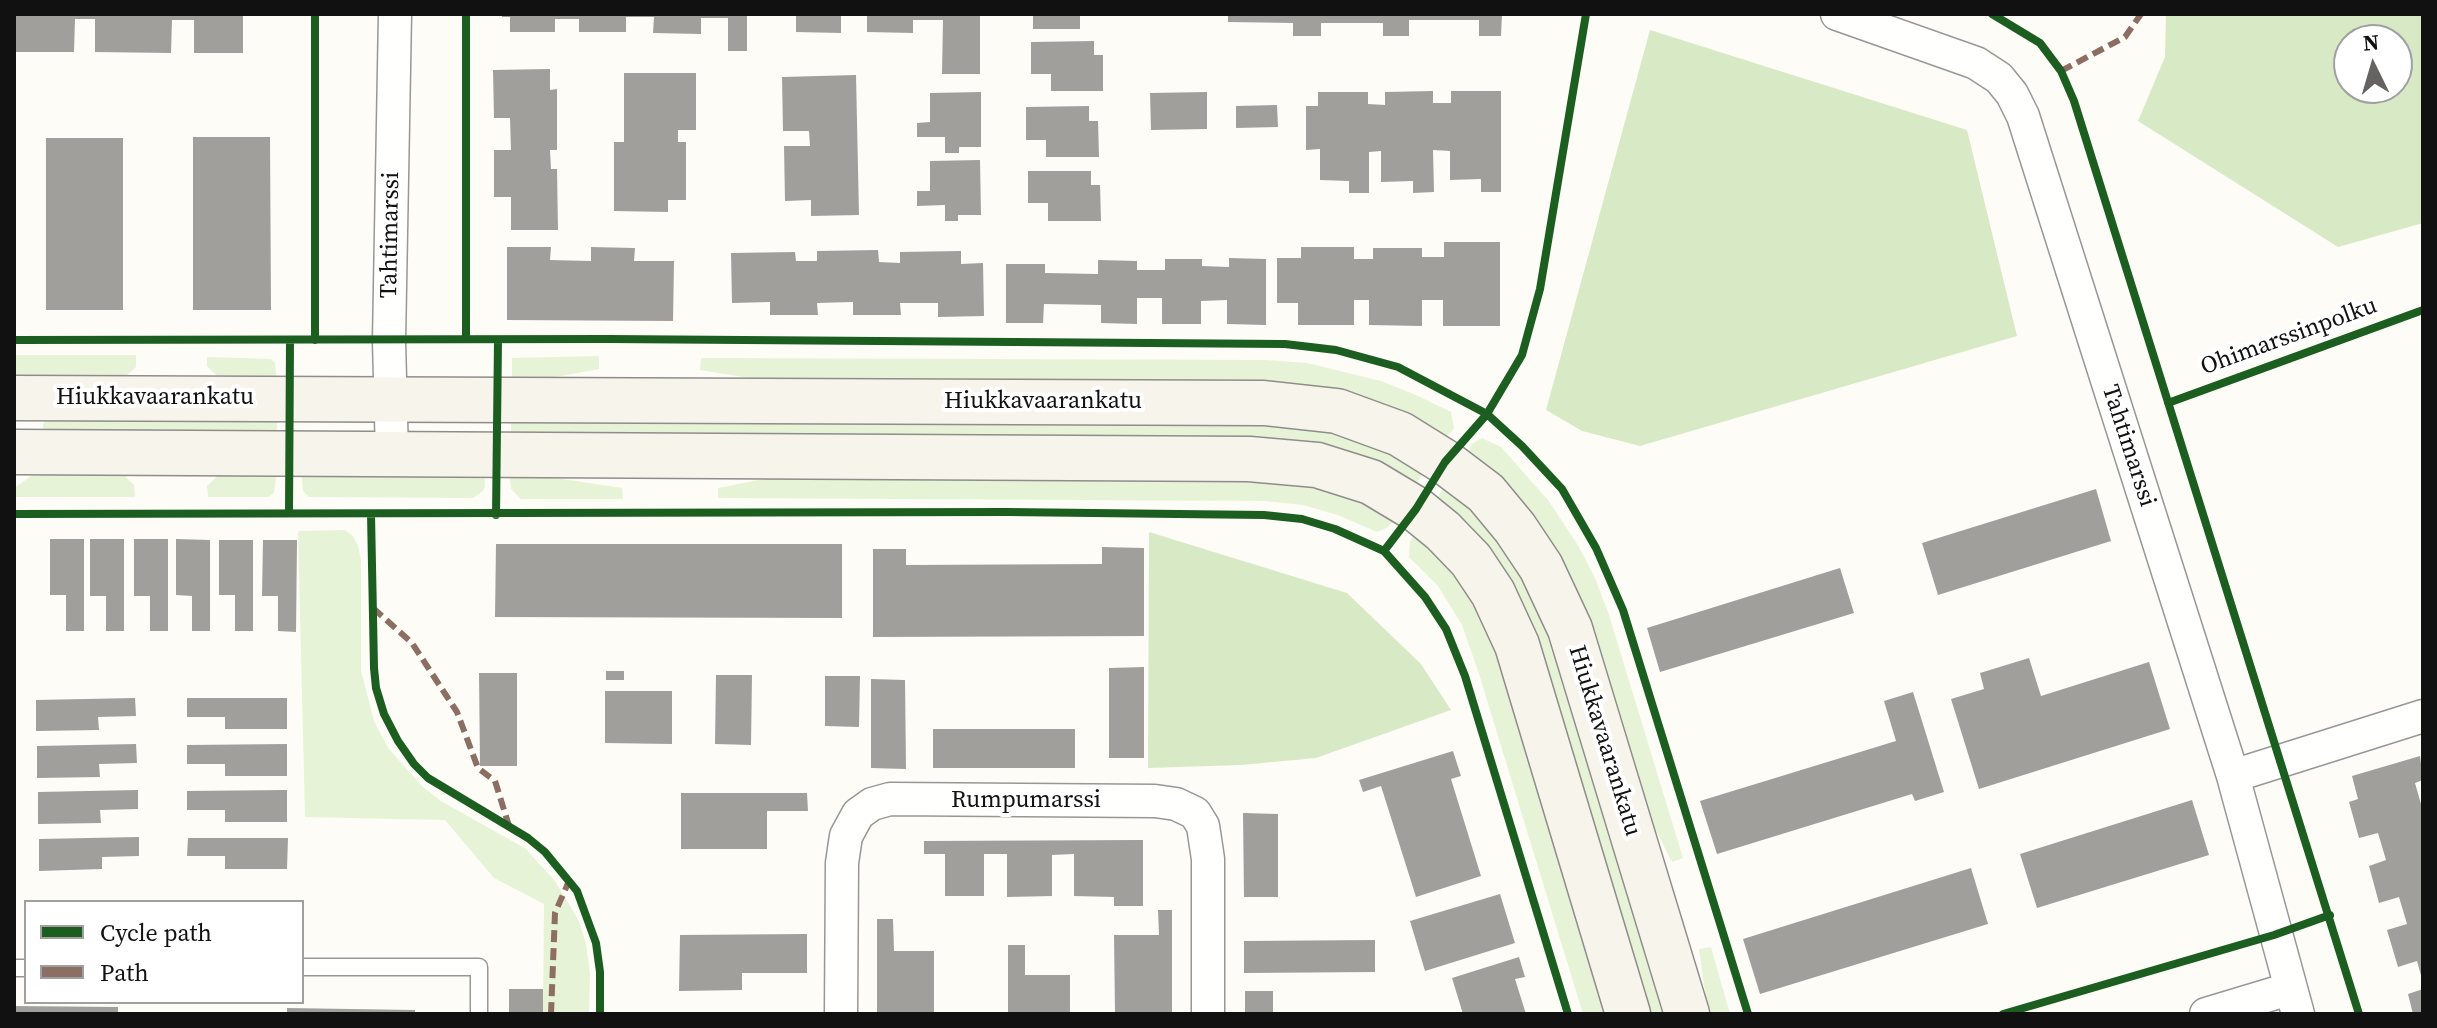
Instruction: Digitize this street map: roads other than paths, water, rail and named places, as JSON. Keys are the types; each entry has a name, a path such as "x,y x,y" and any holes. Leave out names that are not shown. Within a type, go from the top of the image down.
{"street":[{"name":"Tahtimarssi","path":"392,455 389,341 395,14"},
{"name":"Tahtimarssi","path":"1837,14 1976,63 1999,78 2012,94 2023,116 2233,776 2294,1001"},
{"name":"Hiukkavaarankatu","path":"14,398 1264,403 1337,411 1400,434 1486,493 1541,567 1570,629 1687,1014"},
{"path":"14,452 1249,459 1317,465 1371,482 1416,509 1443,531 1471,560 1493,593 1517,645 1628,1014"},
{"path":"2233,776 2423,716"},
{"name":"Rumpumarssi","path":"841,1014 842,863 846,836 858,814 872,804 890,799 1155,801 1176,804 1195,813 1203,826 1208,859 1208,1014"},
{"path":"2206,1014 2294,1001"}],"lane":[{"path":"304,967 479,967 479,1014"}]}
